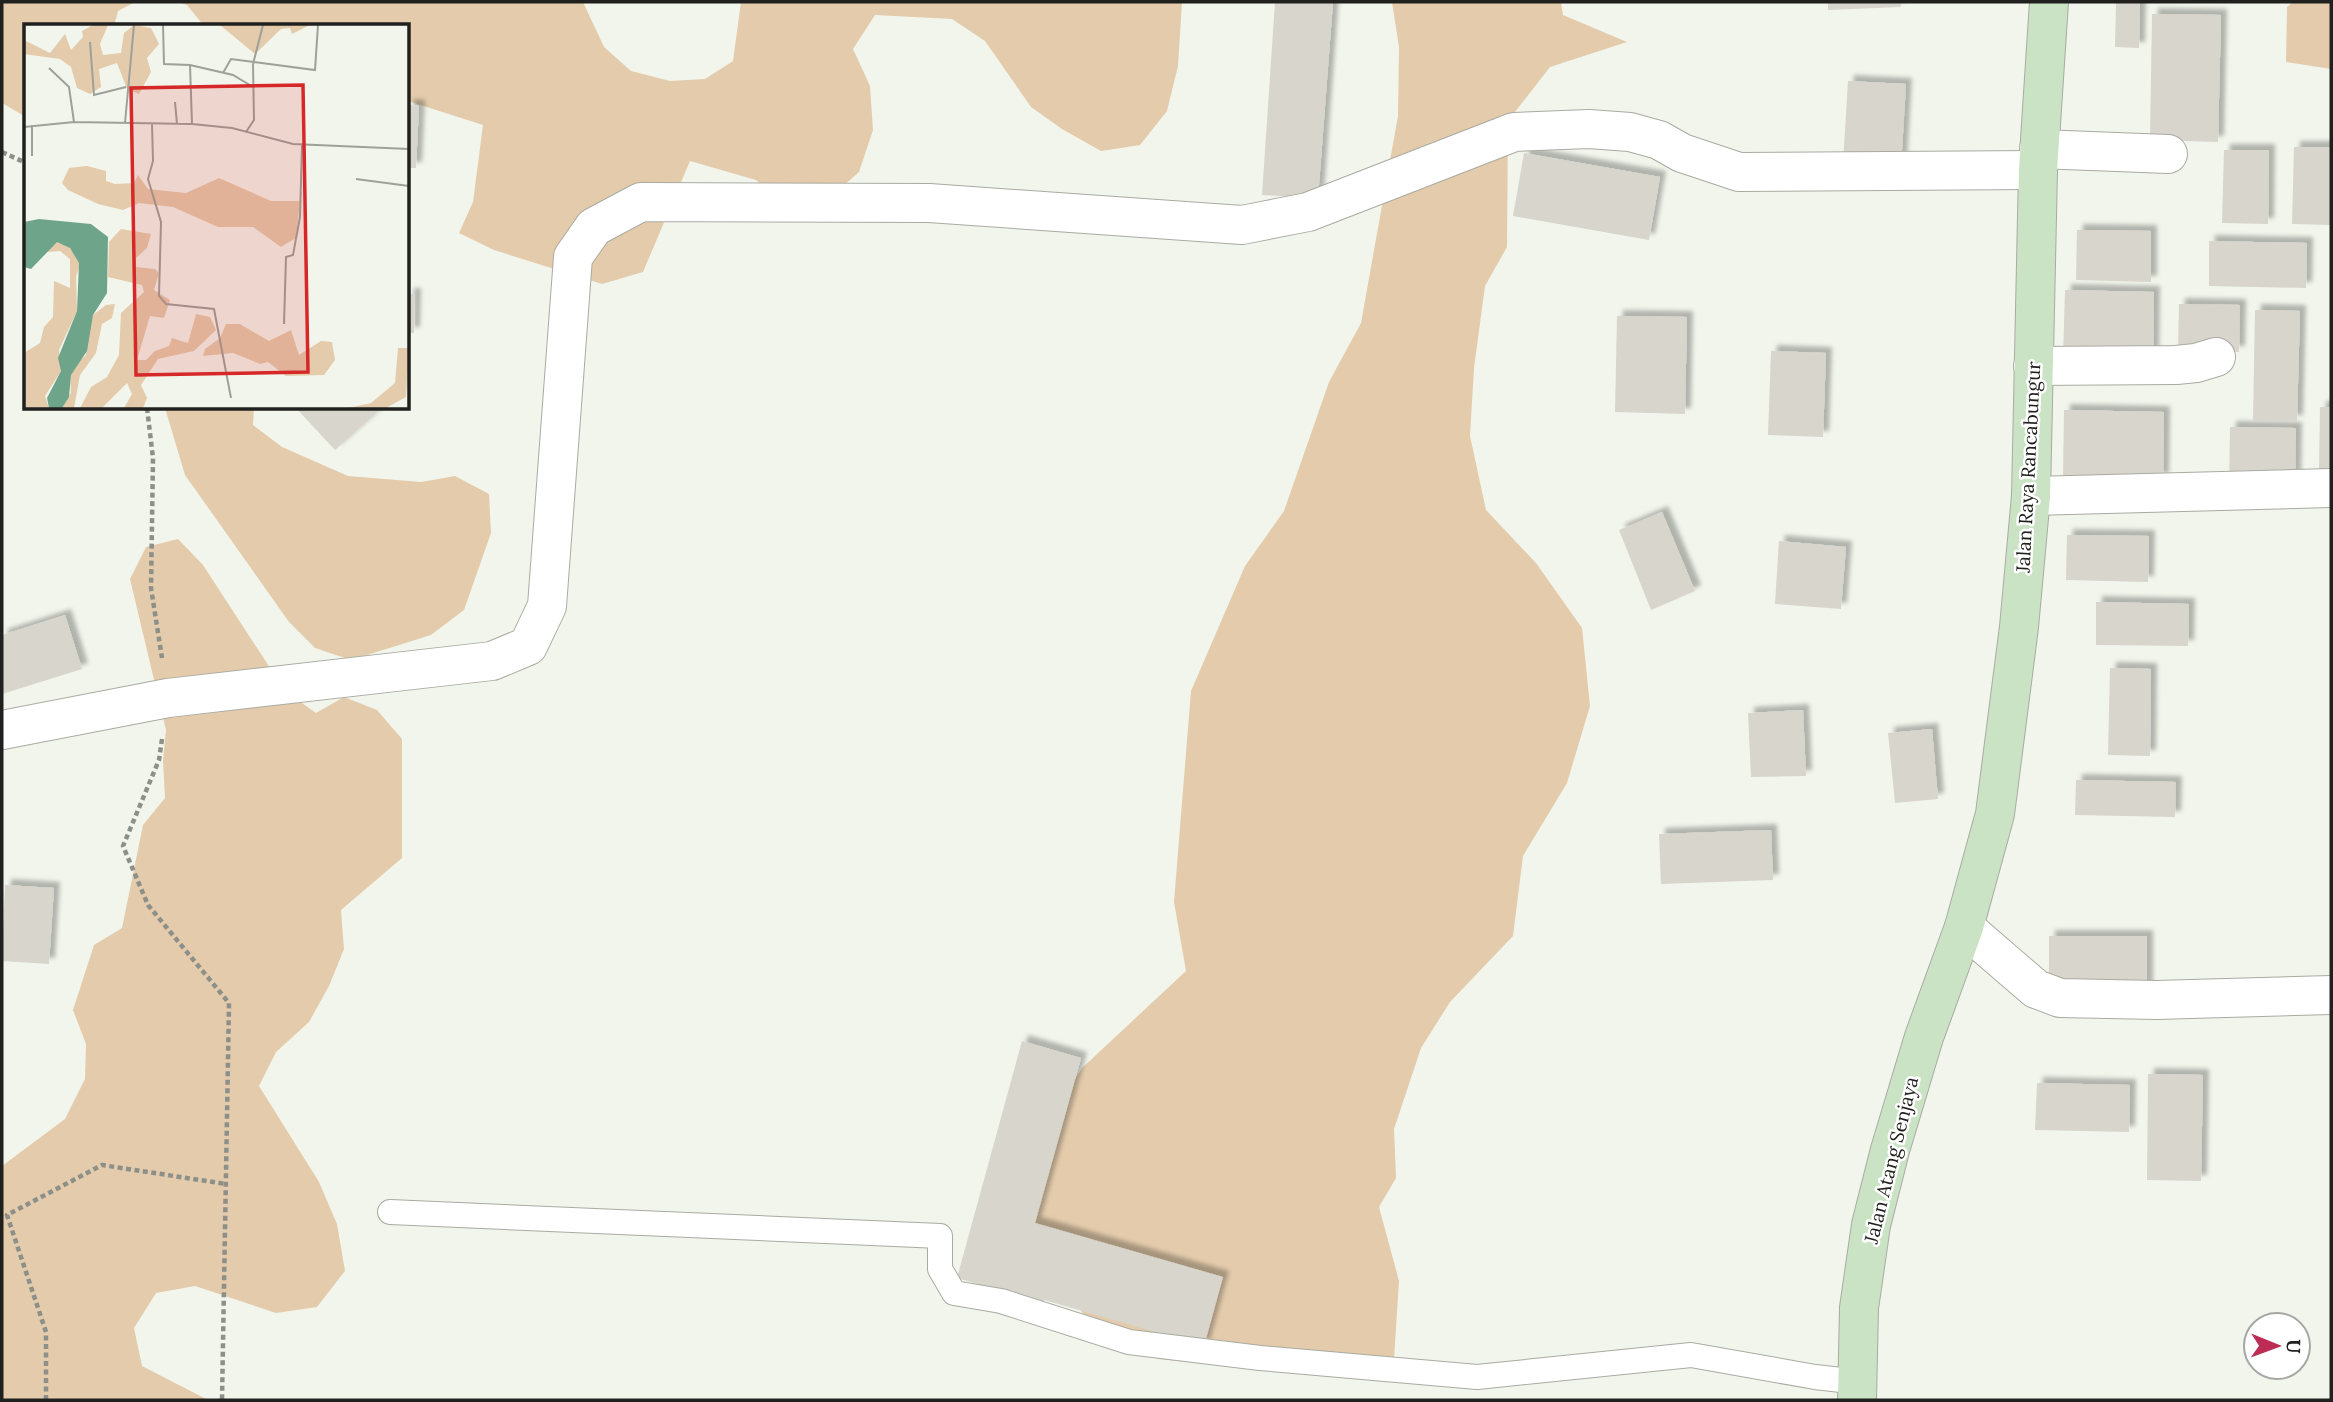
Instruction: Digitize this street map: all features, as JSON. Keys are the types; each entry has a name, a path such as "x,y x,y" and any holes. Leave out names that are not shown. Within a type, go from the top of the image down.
{"main road":[{"name":"Jalan Raya Rancabungur","path":"1964,927 1995,814 2019,627 2031,496 2039,159 2049,2"},
{"name":"Jalan Atang Senjaya","path":"1858,1391 1859,1308 1871,1226 1890,1150 1924,1037 1964,927"}],"street":[{"path":"2,730 168,698 492,661 528,646 547,606 573,257 594,227 641,202 929,203 1242,225 1308,212 1514,132 1589,129 1630,132 1739,172 2168,153"},
{"path":"2033,366 2176,365 2216,357"},
{"path":"2031,496 2331,488"},
{"path":"1964,927 2036,989 2060,999 2156,1000 2330,992"}],"lane":[{"path":"390,1212 940,1236 940,1269 954,1293 1001,1301 1129,1342 1260,1358 1477,1377 1691,1356 1815,1377 1858,1391"}],"path":[{"path":"2,152 24,162"},
{"path":"147,410 153,458 151,588 168,698 159,760 123,846 148,905 229,1003 222,1400"},
{"path":"46,1400 46,1332 7,1215 102,1165 226,1184"}],"shaded area":[{"path":"2,2 135,2 118,11 115,24 24,24 24,116 2,103"},
{"path":"178,2 583,2 604,47 631,71 670,81 705,79 733,61 741,2 1182,2 1178,66 1167,111 1140,145 1101,151 1062,129 1031,107 985,41 952,19 875,15 853,49 870,86 873,130 859,172 825,202 784,204 756,180 690,161 643,272 602,284 494,250 459,233 473,202 483,125 410,102 410,24 202,24 187,5"},
{"path":"1392,2 1561,2 1563,15 1627,42 1550,67 1508,121 1507,247 1485,286 1474,368 1470,436 1486,510 1536,563 1582,628 1590,706 1567,783 1523,856 1513,936 1450,1002 1421,1048 1394,1129 1396,1178 1379,1207 1399,1281 1394,1359 1317,1375 1158,1359 1090,1323 1048,1266 1019,1201 1042,1132 1082,1068 1186,971 1174,902 1191,691 1245,566 1284,511 1329,382 1361,323 1398,116 1399,47"},
{"path":"2293,2 2331,2 2331,69 2286,62 2287,7"},
{"path":"166,410 254,410 253,425 282,447 348,476 421,482 455,476 489,494 491,533 464,610 431,635 351,660 315,648 289,622 185,475"},
{"path":"178,539 203,565 285,691 316,713 344,697 377,710 402,739 402,858 341,910 344,949 329,986 309,1022 276,1052 259,1086 319,1182 337,1224 345,1271 317,1307 276,1313 195,1286 156,1293 134,1328 142,1366 208,1400 2,1400 2,1166 65,1119 85,1079 86,1044 73,1010 94,945 122,928 143,825 165,798 163,760 166,730 130,579 146,547"}],"building":[{"path":"1275,2 1333,2 1318,198 1262,195"},
{"path":"1828,2 1901,2 1901,7 1828,10"},
{"path":"2116,2 2140,2 2139,48 2115,47"},
{"path":"2152,14 2221,15 2218,142 2150,140"},
{"path":"1848,81 1906,84 1901,167 1843,163"},
{"path":"410,105 419,106 416,168 410,168"},
{"path":"2294,147 2331,147 2331,225 2292,224"},
{"path":"2224,150 2269,150 2268,224 2222,223"},
{"path":"1524,153 1660,177 1649,240 1513,216"},
{"path":"2077,230 2151,231 2151,282 2076,280"},
{"path":"2209,241 2307,243 2306,288 2209,286"},
{"path":"2065,290 2154,292 2153,361 2063,359"},
{"path":"410,294 415,294 414,333 410,333"},
{"path":"2179,304 2240,305 2239,352 2178,351"},
{"path":"2255,310 2300,311 2297,421 2253,421"},
{"path":"1617,316 1687,317 1685,414 1615,412"},
{"path":"1771,351 1826,353 1823,437 1768,435"},
{"path":"2320,407 2331,407 2331,471 2319,470"},
{"path":"298,410 380,410 335,450"},
{"path":"2064,410 2164,412 2163,479 2063,477"},
{"path":"2230,427 2296,428 2295,489 2229,488"},
{"path":"1662,512 1695,591 1651,610 1619,530"},
{"path":"2067,535 2149,536 2148,582 2066,580"},
{"path":"1779,541 1846,547 1841,609 1775,604"},
{"path":"2096,602 2189,604 2188,646 2096,645"},
{"path":"65,615 82,669 2,694 2,635"},
{"path":"2110,668 2151,669 2150,756 2108,755"},
{"path":"1803,710 1806,776 1751,777 1748,713"},
{"path":"1932,729 1938,799 1895,803 1888,733"},
{"path":"2076,780 2176,782 2175,817 2075,815"},
{"path":"1771,830 1773,880 1661,884 1659,834"},
{"path":"5,885 54,888 49,964 2,961"},
{"path":"2049,936 2147,936 2147,991 2049,991"},
{"path":"1022,1041 1081,1058 1035,1223 1223,1277 1204,1346 957,1278"},
{"path":"2148,1074 2203,1075 2201,1181 2147,1180"},
{"path":"2037,1083 2130,1085 2129,1132 2035,1130"}]}
